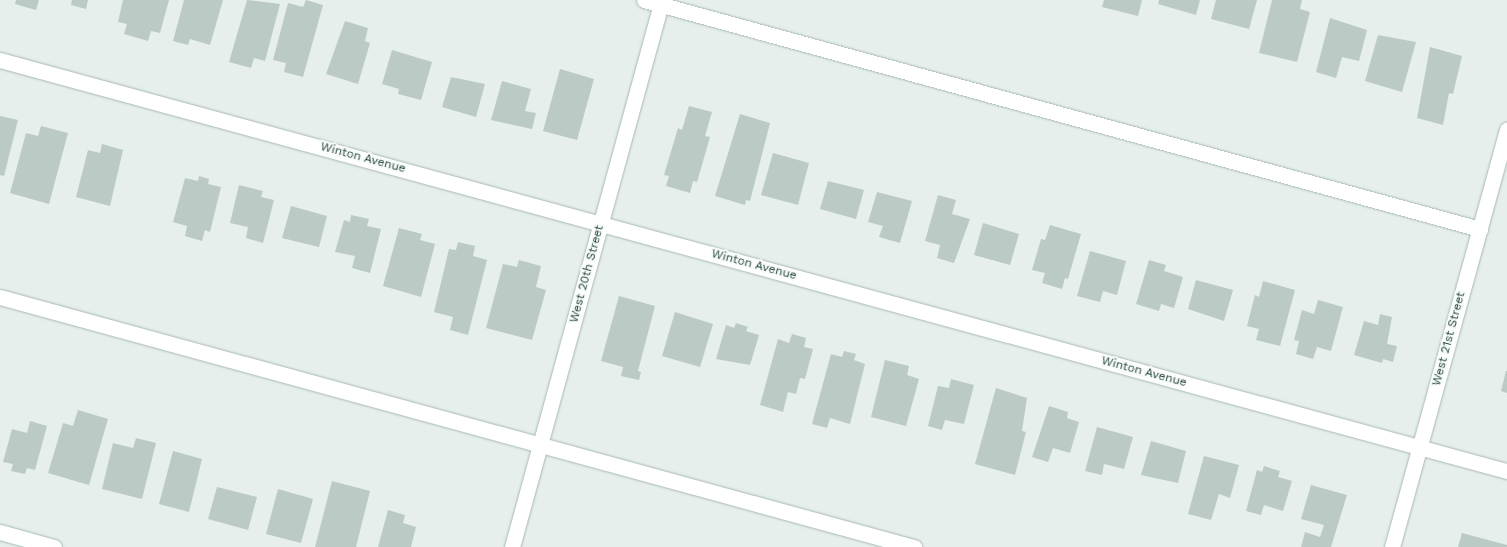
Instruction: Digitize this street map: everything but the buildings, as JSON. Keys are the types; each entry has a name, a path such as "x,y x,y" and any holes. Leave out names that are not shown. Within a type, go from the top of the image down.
{"street":[{"path":"644,0 661,2 1480,229"},
{"name":"West 20th Street","path":"512,547 661,2"},
{"name":"Winton Avenue","path":"0,60 1507,471"},
{"name":"West 21st Street","path":"1392,547 1507,130"},
{"path":"0,297 914,547"},
{"path":"0,532 54,547"}]}
